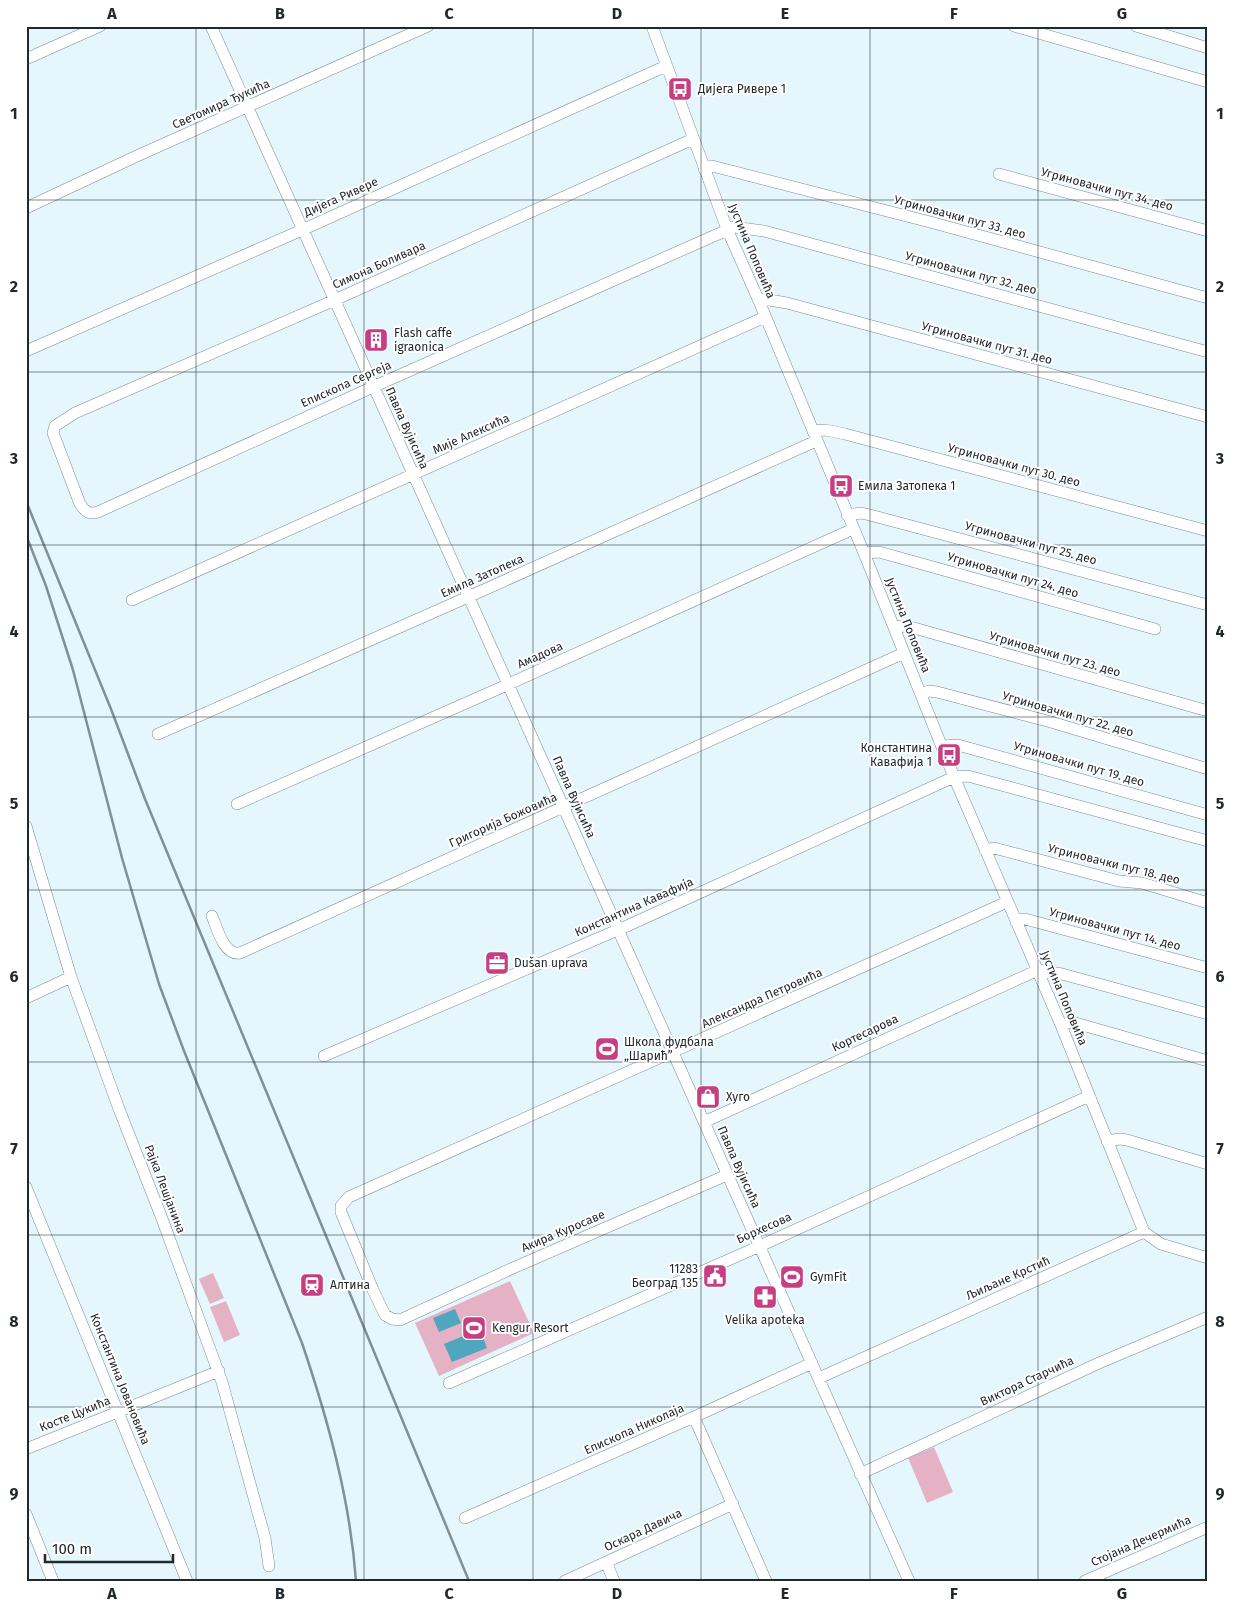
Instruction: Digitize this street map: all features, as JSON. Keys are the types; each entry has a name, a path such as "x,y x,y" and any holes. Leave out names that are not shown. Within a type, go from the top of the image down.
{"street":[{"path":"26,59 100,26"},
{"name":"Павла Вујисића","path":"211,26 564,808 909,1581"},
{"name":"Светомира Ђукића","path":"26,208 139,155 428,26"},
{"name":"Јустина Поповића","path":"652,26 727,229 864,553 954,777 1038,970 1144,1232"},
{"path":"1014,26 1208,82"},
{"path":"1136,26 1208,48"},
{"name":"Дијега Ривере","path":"26,351 302,230 666,66"},
{"name":"Симона Боливара","path":"86,512 80,504 53,434 55,426 75,413 334,300 693,139"},
{"name":"Угриновачки пут 33. део","path":"704,169 712,166 930,222 1208,298"},
{"name":"Угриновачки пут 34. део","path":"999,174 1208,231"},
{"name":"Угриновачки пут 32. део","path":"727,229 742,227 764,231 1208,352"},
{"name":"Епископа Сергеја","path":"86,512 92,514 98,512 727,229"},
{"name":"Угриновачки пут 31. део","path":"759,301 769,300 787,303 1208,417"},
{"name":"Мије Алексића","path":"132,600 765,317"},
{"name":"Угриновачки пут 30. део","path":"815,436 826,430 845,434 1208,531"},
{"name":"Емила Затопека","path":"158,734 468,597 815,436"},
{"name":"Угриновачки пут 25. део","path":"847,515 861,513 870,515 1208,605"},
{"name":"Амадова","path":"237,804 853,529"},
{"name":"Угриновачки пут 24. део","path":"864,553 879,552 1155,629"},
{"name":"Угриновачки пут 23. део","path":"894,627 908,626 1208,711"},
{"name":"Григорија Божовића","path":"212,916 227,948 236,954 240,953 904,653"},
{"name":"Угриновачки пут 22. део","path":"921,694 929,691 937,692 1051,722 1208,768"},
{"name":"Угриновачки пут 19. део","path":"942,746 958,745 1208,814"},
{"path":"954,777 968,776 1208,841"},
{"name":"Константина Кавафија","path":"324,1056 618,930 954,777"},
{"name":"Рајка Лешјанина","path":"26,826 71,977 218,1371 265,1538 269,1566"},
{"name":"Угриновачки пут 18. део","path":"985,850 994,848 1119,881 1142,883 1208,903"},
{"name":"Александра Петровића","path":"411,1316 400,1320 392,1319 385,1315 341,1212 341,1206 349,1197 1008,902"},
{"name":"Угриновачки пут 14. део","path":"1016,922 1022,919 1208,968"},
{"path":"1038,970 1062,974 1208,1014"},
{"name":"Кортесарова","path":"704,1122 1038,970"},
{"path":"26,998 71,977"},
{"path":"1060,1025 1072,1022 1208,1061"},
{"name":"Борхесова","path":"449,1383 760,1246 1089,1096"},
{"path":"1107,1141 1120,1139 1208,1164"},
{"name":"Акира Куросаве","path":"411,1316 513,1268 727,1175"},
{"name":"Константина Јовановића","path":"26,1187 187,1581"},
{"path":"1144,1232 1161,1244 1208,1258"},
{"name":"Љиљане Крстић","path":"819,1378 1144,1232"},
{"name":"Виктора Старчића","path":"860,1474 1099,1363 1208,1317"},
{"name":"Епископа Николаја","path":"465,1518 812,1363"},
{"name":"Косте Цукића","path":"26,1449 218,1371"},
{"path":"694,1417 766,1581"},
{"name":"Оскара Давича","path":"565,1581 733,1504"},
{"path":"26,1514 53,1581"},
{"name":"Стојана Дечермића","path":"1085,1581 1208,1526"},
{"path":"606,1562 614,1581"}],"shaded area":[{"path":"213,1273 224,1298 210,1304 199,1279"},
{"name":"Kengur Resort","path":"510,1281 534,1333 439,1376 415,1323"},
{"path":"226,1301 240,1335 224,1342 210,1307"},
{"path":"934,1447 953,1492 927,1503 908,1458"}],"water":[{"path":"455,1309 461,1323 439,1332 433,1318"},
{"path":"480,1329 487,1348 452,1362 444,1344"}],"railway":[{"path":"26,501 111,709 145,799 469,1581"},
{"path":"26,535 46,586 73,670 122,858 159,984 312,1372 343,1490 349,1520 356,1581"}],"place":[{"name":"Дијега Ривере 1","path":"680,89"},
{"name":"Flash caffe igraonica","path":"376,340"},
{"name":"Емила Затопека 1","path":"841,486"},
{"name":"Константина Кавафија 1","path":"949,755"},
{"name":"Dušan uprava","path":"497,963"},
{"name":"Школа фудбала „Шарић”","path":"607,1049"},
{"name":"Хуго","path":"708,1097"},
{"name":"11283 Београд 135","path":"715,1276"},
{"name":"GymFit","path":"792,1277"},
{"name":"Алтина","path":"312,1285"},
{"name":"Velika apoteka","path":"765,1297"},
{"name":"Kengur Resort","path":"474,1328"}]}
